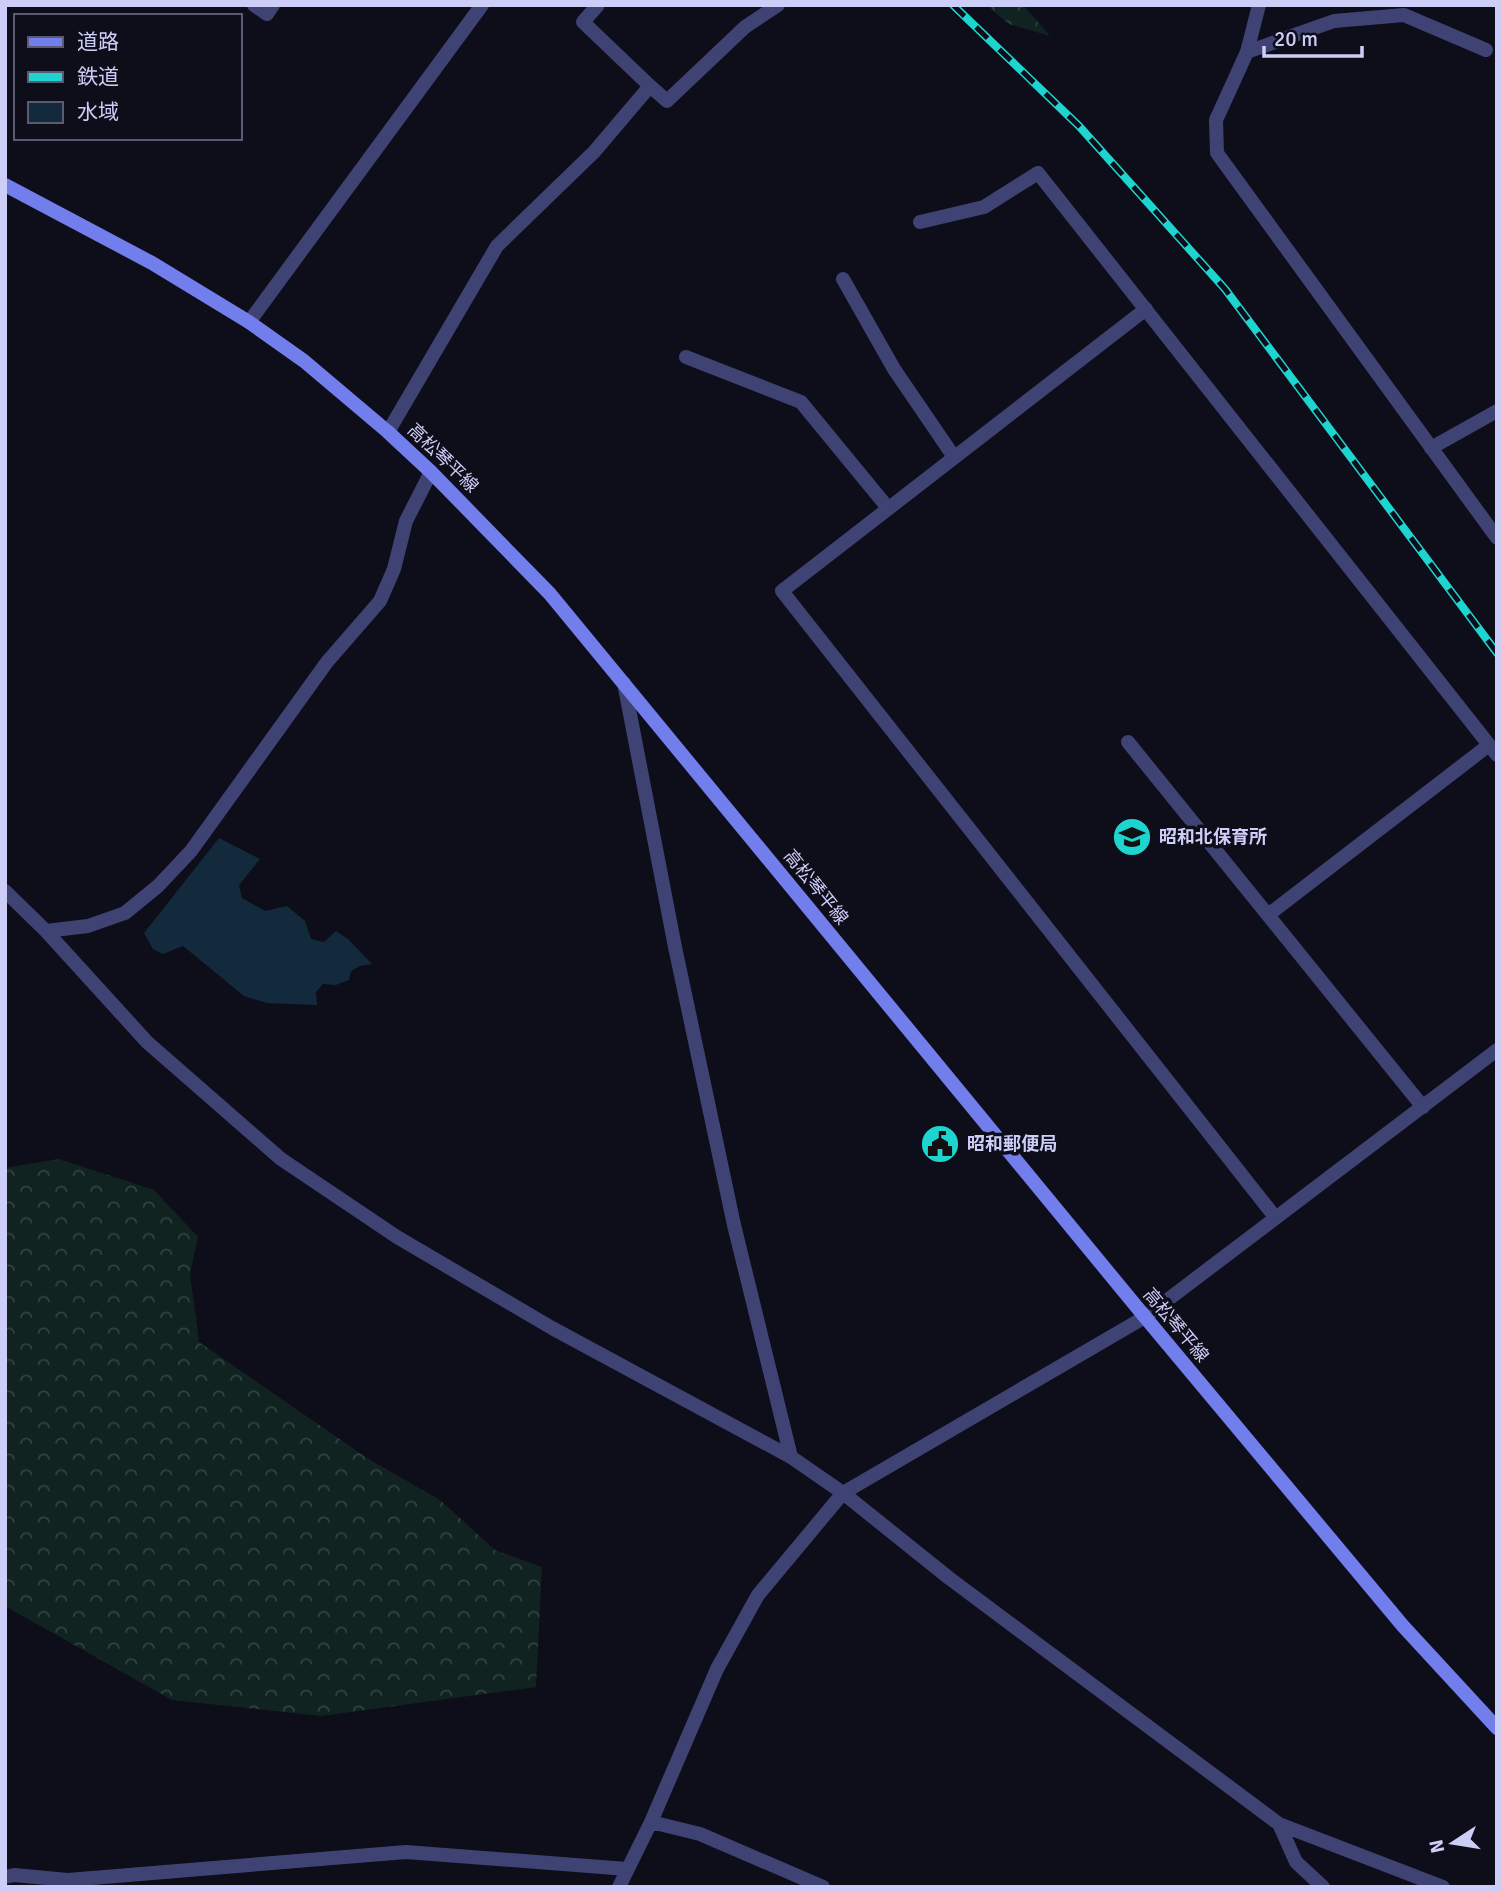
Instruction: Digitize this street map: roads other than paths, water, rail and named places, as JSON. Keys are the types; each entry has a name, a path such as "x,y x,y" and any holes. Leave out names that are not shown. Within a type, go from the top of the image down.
{"main road":[{"name":"高松琴平線","path":"5,184 152,263 249,322 304,361 431,472 550,594 1403,1626 1497,1728"}],"street":[{"path":"254,5 267,14 273,5"},
{"path":"249,322 482,5"},
{"path":"597,5 583,22 667,101 745,27 778,5"},
{"path":"1259,5 1247,52 1216,120 1217,153 1497,538"},
{"path":"1247,52 1334,21 1404,15 1486,50"},
{"path":"388,432 497,246 594,152 650,86"},
{"path":"920,222 984,207 1038,173 1493,750 1268,915"},
{"path":"844,279 894,369 954,457"},
{"path":"1146,309 782,591 1275,1217"},
{"path":"686,357 802,402 888,508"},
{"path":"1431,449 1497,411"},
{"path":"46,931 88,926 125,913 159,886 191,851 327,662 380,601 394,569 406,521 431,472"},
{"path":"624,683 675,947 734,1225 792,1457"},
{"path":"1128,742 1423,1107"},
{"path":"5,891 46,931 147,1042 281,1159 397,1237 552,1328 792,1457 843,1493 949,1578 1279,1824 1443,1887"},
{"path":"619,1887 651,1822 717,1669 758,1595 843,1493 1145,1317 1497,1049"},
{"path":"651,1822 700,1833 823,1887"},
{"path":"1279,1824 1296,1862 1323,1887"},
{"path":"5,1877 14,1875 68,1880 406,1852 627,1869"}],"water":[{"path":"219,838 260,859 239,885 242,898 265,911 287,906 305,921 311,939 324,942 336,931 348,939 372,964 351,971 349,980 336,985 323,984 316,992 317,1005 267,1003 244,996 183,946 163,954 153,949 144,933"}],"railway":[{"path":"953,5 1079,126 1225,289 1497,653"}],"place":[{"name":"昭和北保育所","path":"1132,837"},
{"name":"昭和郵便局","path":"940,1144"}]}
